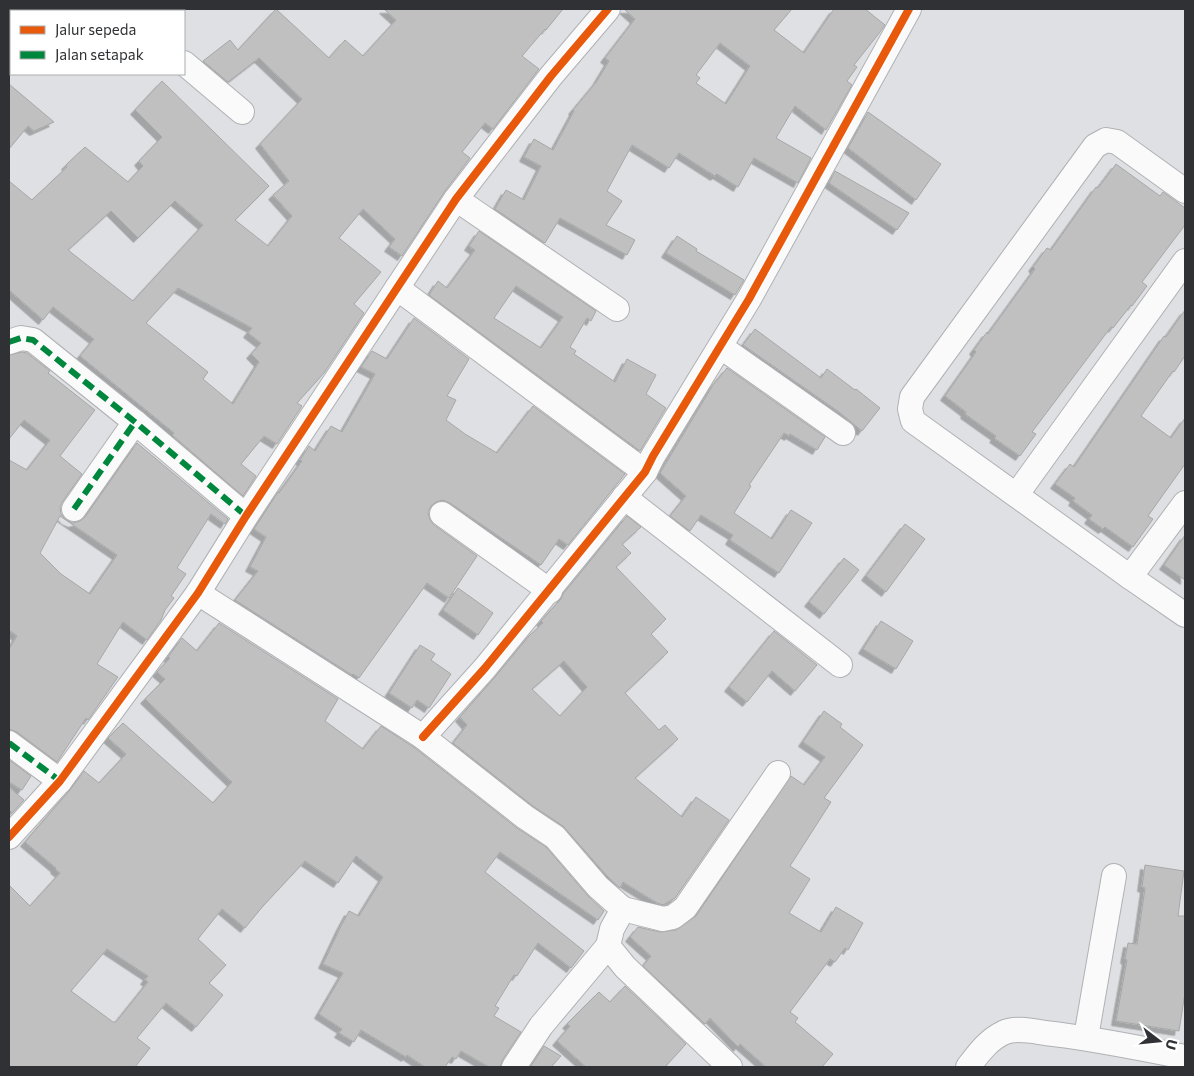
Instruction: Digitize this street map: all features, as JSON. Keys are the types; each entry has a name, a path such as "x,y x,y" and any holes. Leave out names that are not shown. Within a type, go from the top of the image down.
{"street":[{"path":"9,837 60,781 198,593 246,516 456,199 551,76 608,9"},
{"path":"423,737 550,591 645,472 749,299 909,9"},
{"path":"192,71 242,112"},
{"path":"1185,191 1117,142 1106,140 1095,146 912,396 910,409 913,421 1130,577 1185,614"},
{"path":"456,199 617,308"},
{"path":"1017,494 1185,261"},
{"path":"397,288 645,472"},
{"path":"9,342 21,338 33,340 136,422 246,516"},
{"path":"721,347 843,433"},
{"path":"74,509 136,422"},
{"path":"624,498 840,665"},
{"path":"1130,577 1185,502"},
{"path":"442,514 550,591"},
{"path":"198,593 423,737 525,817 554,837 598,887 623,909 663,919 673,917 685,908 778,773"},
{"path":"9,742 60,781"},
{"path":"1086,1037 1114,876"},
{"path":"514,1067 541,1026 608,946 612,929 623,909"},
{"path":"608,946 626,967 730,1067"},
{"path":"968,1067 992,1039 1005,1032 1020,1030 1086,1037 1185,1057"}],"building":[{"path":"276,9 329,58 345,40 363,56 396,20 384,9 563,9 522,56 539,69 493,129 485,123 462,152 470,158 445,191 402,256 389,247 395,239 363,209 339,238 381,272 354,304 364,313 324,373 297,403 302,406 277,444 264,436 241,464 256,476 243,496 172,435 174,433 80,356 94,339 53,307 43,320 9,290 9,181 32,200 85,147 128,182 143,166 139,161 162,137 135,110 162,81 269,186 235,220 268,246 292,216 273,195 289,181 260,144 302,99 259,58 228,82 203,61 230,40 238,50","holes":["175,201 203,225 133,301 68,250 111,211 138,238","178,288 252,328 248,333 261,343 251,354 259,362 233,404 203,379 208,372 146,323"]},
{"path":"624,9 792,9 774,30 804,53 834,9 865,9 885,25 854,65 857,67 847,81 852,85 826,130 795,106 776,138 811,158 798,183 754,158 738,187 717,174 715,176 679,153 669,168 632,145 607,191 622,201 606,225 635,240 627,255 560,218 545,243 495,209 506,190 524,200 541,166 524,157 534,139 553,150 573,110 597,81 609,61 605,58 635,19","holes":["720,43 750,66 726,104 696,83 700,78 696,75"]},
{"path":"9,84 54,122 34,131 28,126 9,149"},
{"path":"868,112 941,164 916,200 848,148"},
{"path":"1116,164 1160,196 1163,192 1185,208 1185,225 1142,282 1147,286 1113,328 1111,327 1032,432 1036,434 1020,456 994,438 996,436 965,414 966,412 945,396 976,352 974,350 987,332 988,334 1035,269 1033,267 1047,248 1051,250 1096,187 1098,188"},
{"path":"835,171 909,213 897,230 829,183"},
{"path":"479,231 596,311 591,321 587,318 570,347 576,351 574,354 615,382 627,359 656,375 646,394 666,408 640,451 429,295 438,281 447,288 475,250 469,246","holes":["516,286 563,317 541,348 494,318"]},
{"path":"677,236 697,249 696,251 744,280 735,295 666,253"},
{"path":"1185,310 1185,356 1141,416 1171,438 1185,418 1185,464 1148,516 1153,519 1133,547 1105,527 1103,529 1089,519 1092,515 1073,501 1075,498 1055,484 1070,464 1074,467 1164,336 1166,337"},
{"path":"414,318 469,359 447,396 456,400 446,420 497,453 533,406 625,474 568,545 559,539 541,565 450,503 443,500 436,502 428,512 430,520 434,525 477,556 449,598 427,583 359,678 235,600 258,571 250,567 266,537 254,529 278,492 302,461 300,460 309,446 315,451 331,426 342,432 375,374 361,367 372,351 387,359"},
{"path":"755,329 821,378 827,369 880,408 862,431 839,412 743,345"},
{"path":"22,352 27,353 50,371 48,373 95,410 60,456 82,474 60,507 61,514 66,520 73,523 85,517 137,443 228,519 225,524 211,514 177,568 186,574 171,596 174,598 165,610 161,620 147,640 123,622 97,664 118,677 88,720 86,718 57,762 17,732 9,729 9,649 17,636 9,630 9,460 27,470 50,440 24,420 9,439 9,355","holes":["60,516 117,555 90,594 61,574 40,553"]},
{"path":"727,368 825,437 817,450 790,434 789,436 784,433 749,485 751,486 734,513 772,539 791,510 812,523 779,573 730,540 733,535 701,515 690,531 670,516 686,496 660,473 713,385"},
{"path":"627,516 641,527 622,544 631,553 616,567 666,619 651,634 668,652 625,693 659,730 665,725 678,739 635,778 682,817 696,797 729,820 675,898 663,905 623,882 620,888 563,826 533,806 453,743 467,725 460,717 529,636 543,623 541,621 561,599 563,594","holes":["564,661 587,687 560,716 532,689"]},
{"path":"905,524 925,539 886,592 866,576"},
{"path":"1185,535 1185,580 1164,565"},
{"path":"844,558 859,570 824,614 809,602"},
{"path":"458,588 493,613 478,635 443,610"},
{"path":"881,621 913,641 896,669 863,649"},
{"path":"219,623 338,699 325,721 363,749 381,726 415,748 517,828 546,847 588,896 604,911 598,920 500,852 485,872 584,951 571,968 538,943 517,976 514,975 495,1006 499,1008 494,1016 521,1032 503,1059 500,1067 489,1067 461,1051 456,1059 452,1057 445,1067 425,1067 361,1030 354,1042 339,1033 342,1029 319,1014 343,973 323,964 349,911 359,916 383,877 356,856 338,883 305,861 245,928 222,909 198,939 226,965 209,983 223,995 196,1027 166,1003 137,1038 150,1048 135,1067 9,1067 9,885 30,906 60,873 25,842 84,771 99,783 126,754 108,738 123,723 213,803 232,782 145,699 165,679 157,672 170,658 168,657 182,638 197,651","holes":["107,949 148,976 145,980 148,982 116,1022 113,1022 71,991"]},
{"path":"774,631 817,665 795,691 772,671 747,702 729,687"},
{"path":"420,645 435,654 431,660 451,674 429,708 417,700 412,708 389,693"},
{"path":"824,711 842,724 840,727 863,745 824,798 831,802 790,866 810,879 789,913 821,932 836,907 863,923 848,950 845,948 835,962 830,959 790,1012 798,1018 795,1022 833,1054 822,1067 766,1067 740,1044 738,1047 710,1018 705,1024 643,966 651,956 630,937 638,927 660,932 676,930 696,916 791,776 804,785 825,757 803,742"},
{"path":"9,760 31,776 22,790 9,782"},
{"path":"9,787 24,800 12,813 9,810"},
{"path":"1145,865 1184,871 1178,916 1185,916 1185,993 1179,1031 1116,1021 1127,960 1125,959 1128,943 1137,944 1145,888 1142,887"},
{"path":"625,986 686,1044 665,1067 586,1067 557,1041 570,1026 567,1024 599,992 610,1002"},
{"path":"544,1046 561,1056 551,1067 531,1066"}],"marked path":[{"path":"9,342 21,338 33,340 135,422 246,516"},
{"path":"74,509 135,422"},
{"path":"9,743 60,781"}],"cycle path":[{"path":"9,837 60,781 198,593 246,516 456,199 551,76 608,9"},
{"path":"423,737 485,668 645,472 749,299 909,9"}]}
